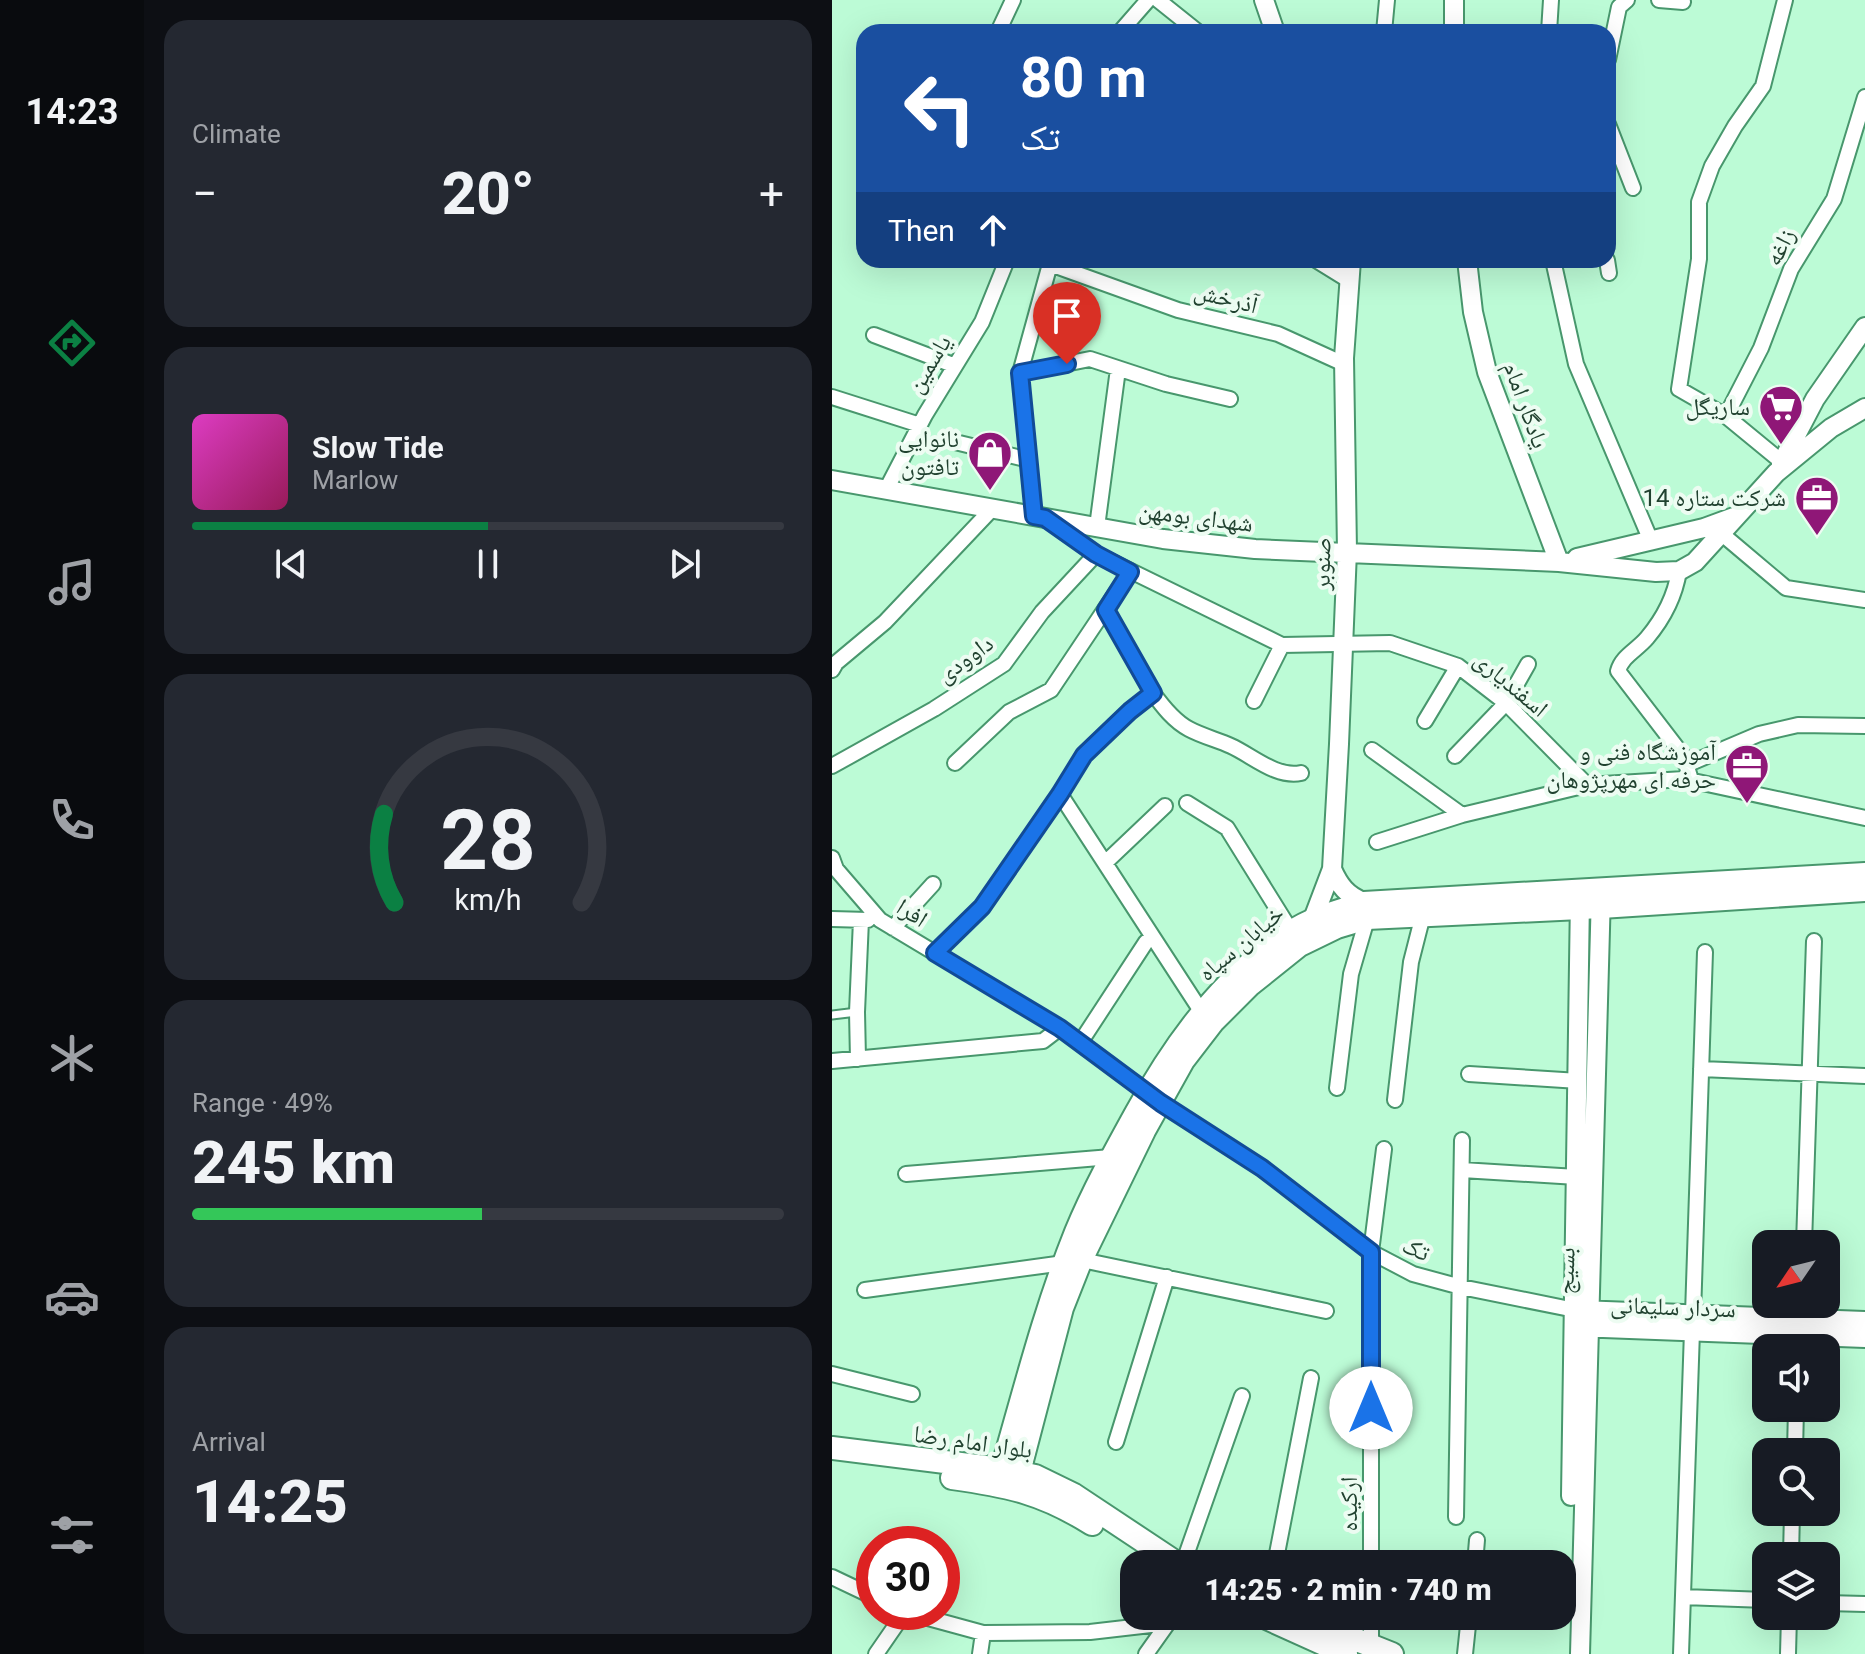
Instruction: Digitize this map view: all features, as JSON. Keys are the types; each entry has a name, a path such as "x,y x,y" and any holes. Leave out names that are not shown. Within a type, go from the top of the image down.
{"main road":[{"name":"خیابان سپاه","path":"1010,1470 1063,1308 1076,1230 1111,1157 1214,1022 1250,986 1300,946 1366,911 1423,915 1865,873"},
{"name":"خیابان سپاه","path":"1073,1262 1154,1097 1170,1051 1201,1011 1238,973 1291,931 1313,919 1366,911 1591,899 1865,891"},
{"name":"بلوار امام رضا","path":"837,1455 1010,1470 1035,1476 1074,1495 1158,1550"},
{"name":"بلوار امام رضا","path":"837,1455 1023,1490 1070,1511 1133,1550"},
{"path":"1293,1630 1346,1654"},
{"path":"1332,1630 1382,1650"}],"street":[{"path":"1002,24 1013,0"},
{"path":"1127,24 1148,0"},
{"path":"1158,0 1188,24"},
{"path":"1264,0 1272,24"},
{"path":"1385,24 1387,0"},
{"path":"1454,0 1454,24"},
{"path":"1550,24 1551,0"},
{"path":"1615,24 1619,7 1627,0"},
{"path":"1659,0 1684,1"},
{"path":"1779,468 1726,416 1679,389 1699,259 1699,202 1712,166 1763,86 1785,0"},
{"name":"زاغه","path":"1726,416 1761,348 1791,269 1834,199 1865,97"},
{"path":"1616,144 1633,188"},
{"name":"یاسمین","path":"886,490 953,365 982,322 1004,268"},
{"name":"آذرخش","path":"1020,373 1049,268"},
{"name":"آذرخش","path":"1061,268 1178,310 1278,334 1344,364"},
{"path":"1329,268 1350,281"},
{"name":"صنوبر","path":"1313,919 1332,869 1347,551 1344,364 1351,268"},
{"name":"یادگار امام","path":"1468,268 1473,312 1487,372 1559,562"},
{"path":"1555,268 1576,364 1651,541"},
{"path":"1559,562 1656,572 1679,571 1695,562 1779,468 1815,399 1865,327"},
{"path":"874,335 953,365"},
{"path":"1040,517 1029,460 1020,373 1090,359 1166,384 1230,399"},
{"path":"1097,527 1118,369"},
{"path":"832,397 920,425"},
{"path":"1779,468 1831,428 1865,408"},
{"path":"955,442 1029,460"},
{"name":"شهدای بومهن","path":"832,480 1163,539 1255,549 1559,562"},
{"path":"832,670 836,663 885,622 992,509"},
{"path":"1559,562 1704,528 1741,514"},
{"name":"اسفندیاری","path":"1040,517 1130,572 1282,645 1390,643 1458,666 1506,703 1587,785"},
{"path":"1722,534 1786,588 1865,600"},
{"name":"داوودی","path":"832,766 934,709 1004,664 1042,612 1096,554"},
{"path":"1679,571 1676,594 1647,638 1620,662 1618,671 1684,757 1691,780"},
{"path":"955,763 1009,712 1051,690 1130,572"},
{"path":"1106,610 1153,693 1167,711 1189,729 1277,771 1291,775 1301,773"},
{"path":"1254,701 1282,645"},
{"path":"1455,756 1506,703 1528,664"},
{"path":"1425,721 1458,666"},
{"path":"935,953 982,907 1084,755 1153,693"},
{"path":"1686,765 1759,734 1798,725 1865,726"},
{"path":"1372,750 1462,815"},
{"path":"1377,842 1462,815 1587,785 1691,780 1865,818"},
{"path":"1060,794 1201,1011"},
{"path":"1187,803 1227,828 1291,931"},
{"path":"1105,863 1165,806"},
{"name":"افرا","path":"832,858 836,869 887,924 1060,1028 1154,1097"},
{"path":"1332,869 1343,890 1366,911 1351,974 1337,1088"},
{"path":"832,919 887,924 933,884"},
{"name":"بسیج","path":"1580,1654 1581,1318 1577,1177 1579,1081 1591,899"},
{"name":"بسیج","path":"1568,1654 1581,1318 1591,899"},
{"path":"1395,1100 1411,962 1423,915"},
{"path":"858,1059 861,920"},
{"path":"1804,1230 1814,941"},
{"path":"1080,1043 1146,942"},
{"path":"1681,1654 1705,952"},
{"path":"832,1061 1043,1041 1060,1028"},
{"path":"1701,1069 1865,1076"},
{"path":"1469,1074 1579,1081"},
{"name":"تک","path":"1154,1097 1262,1168 1371,1252 1413,1274 1581,1318"},
{"path":"1456,1517 1462,1140"},
{"name":"ارکیده","path":"1371,1550 1371,1252 1384,1149"},
{"path":"906,1174 1111,1157"},
{"path":"1462,1170 1577,1177"},
{"path":"865,1290 1073,1262 1167,1277 1326,1311"},
{"path":"1116,1442 1167,1277"},
{"name":"سردار سلیمانی","path":"1581,1318 1692,1323 1865,1338"},
{"name":"سردار سلیمانی","path":"1692,1323 1865,1321"},
{"path":"832,1374 912,1394"},
{"path":"1278,1550 1311,1378"},
{"path":"1185,1550 1242,1396"},
{"path":"1476,1550 1477,1540"},
{"path":"832,1577 856,1588"},
{"path":"1683,1597 1752,1599"},
{"path":"1840,1603 1865,1604"},
{"path":"960,1627 983,1633 1090,1632 1120,1627"},
{"path":"876,1654 893,1630"},
{"path":"1146,1654 1164,1630"},
{"path":"1376,1630 1382,1650"},
{"path":"1465,1654 1468,1630"},
{"path":"1788,1654 1789,1630"},
{"path":"980,1654 983,1633"}],"lane":[{"path":"832,1015 857,1012"}],"place":[{"name":"ساریگل","path":"1781,446"},
{"name":"نانوایی تافتون","path":"990,492"},
{"name":"شرکت ستاره 14","path":"1817,537"},
{"name":"آموزشگاه فنی و حرفه ای مهرپژوهان","path":"1747,805"}],"route":[{"path":"1067,364 1020,373 1034,516 1045,518 1096,554 1130,572 1106,610 1153,693 1084,755 982,907 935,953 1060,1028 1161,1103 1262,1168 1371,1252 1371,1408"}]}
